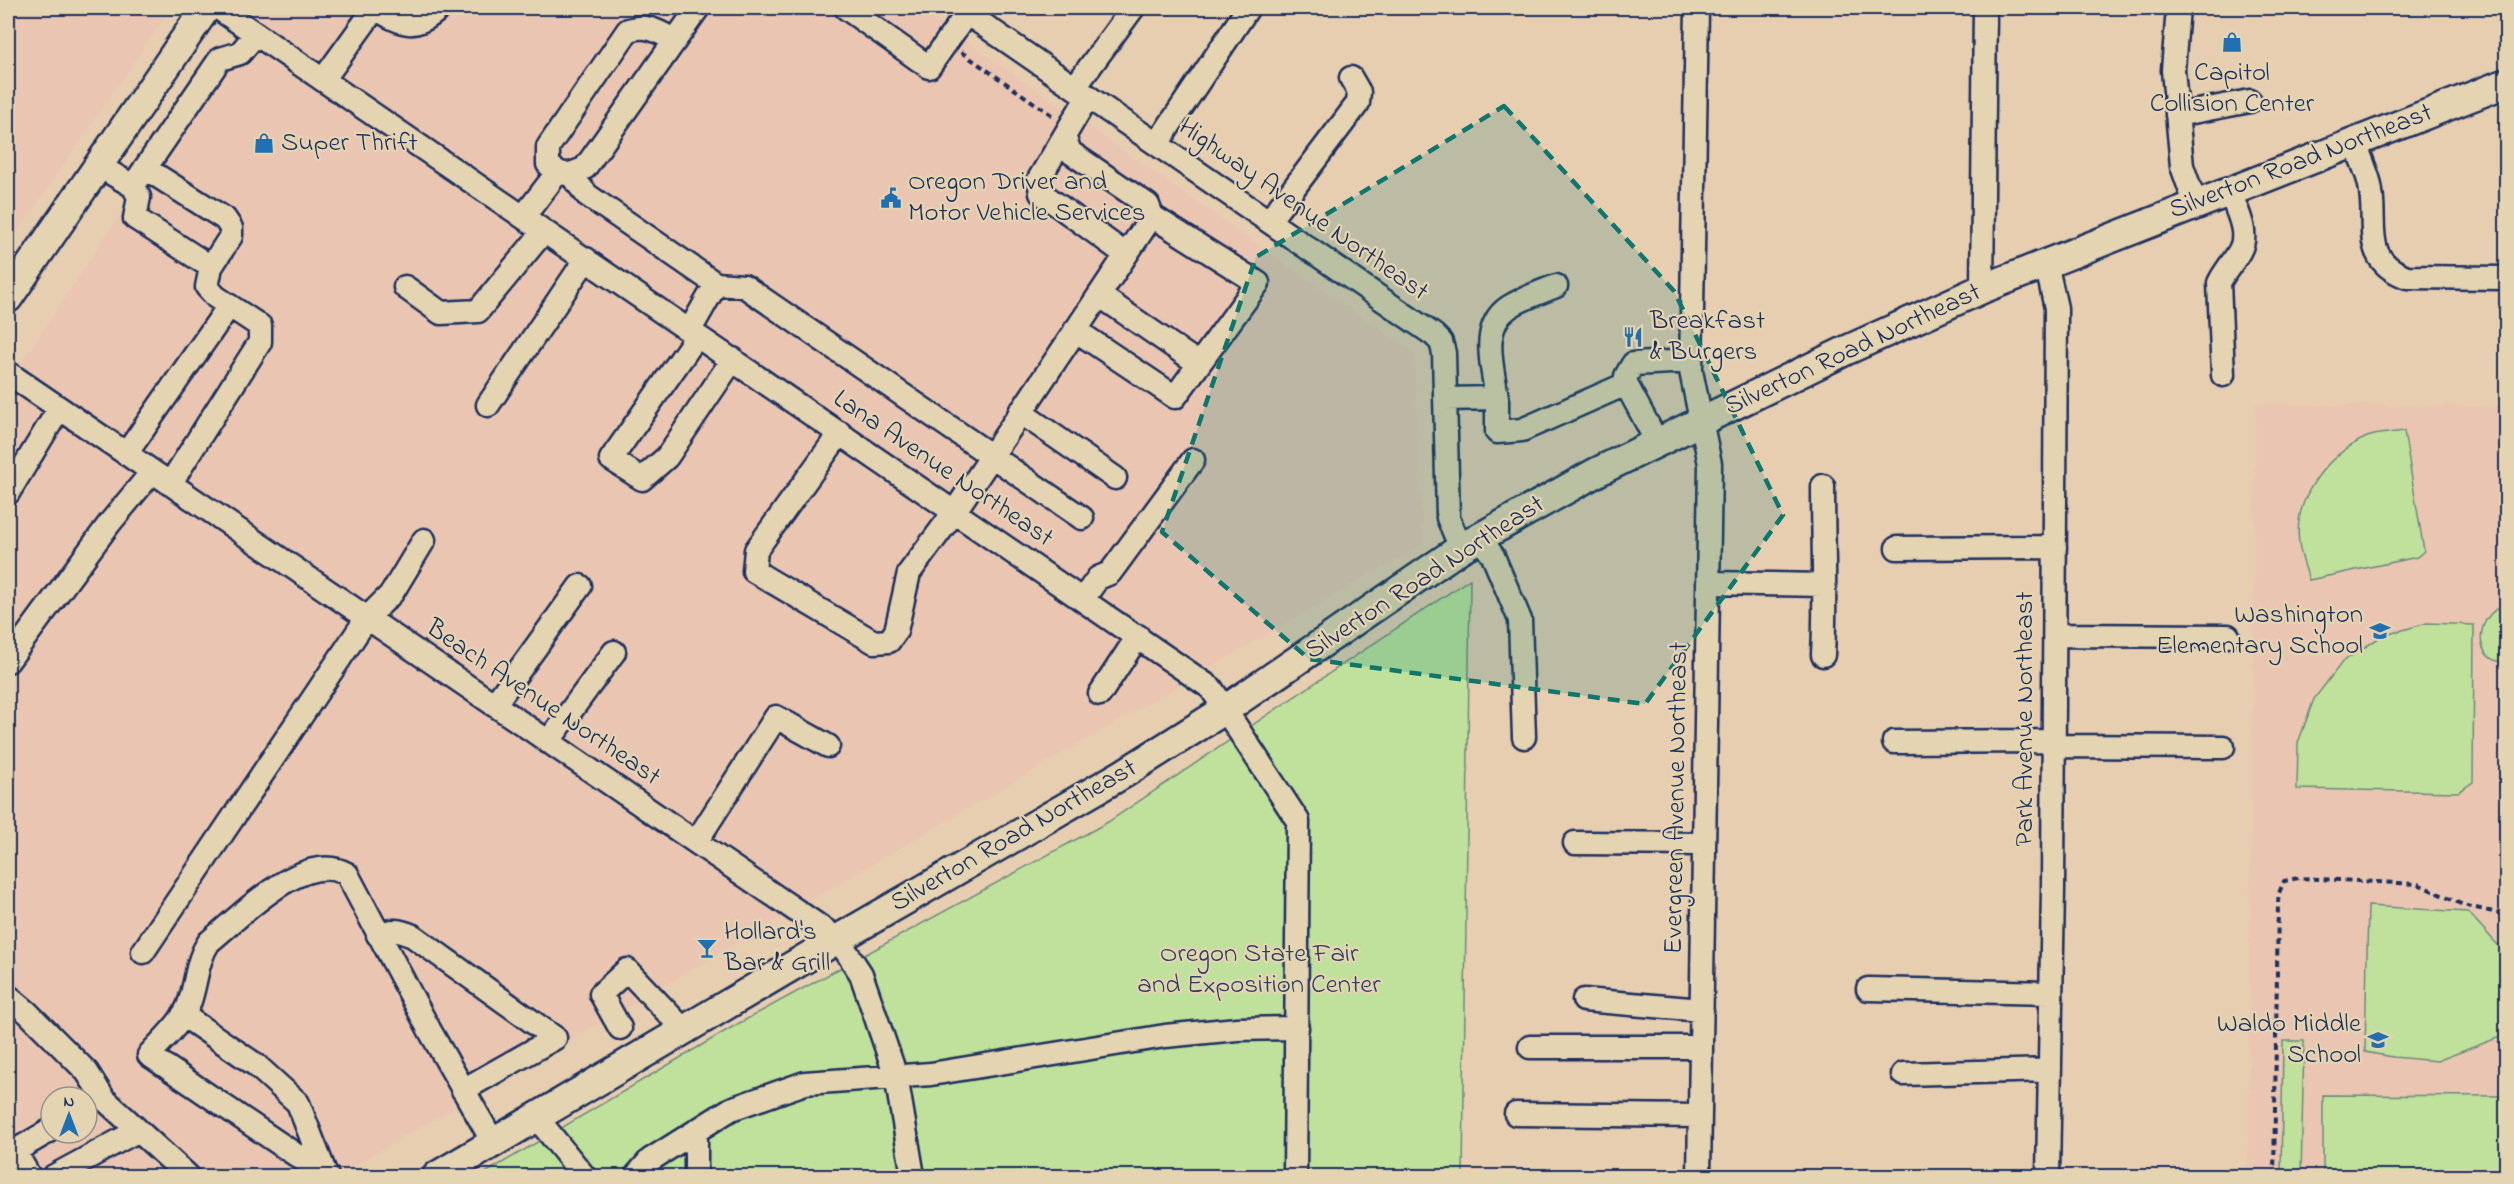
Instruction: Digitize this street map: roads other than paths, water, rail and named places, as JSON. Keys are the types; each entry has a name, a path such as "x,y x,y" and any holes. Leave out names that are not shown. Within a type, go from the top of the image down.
{"main road":[{"path":"8,298 99,166 168,59 206,8"},
{"name":"Silverton Road Northeast","path":"437,1176 1123,774 1226,709 1470,543 1597,472 1836,355 1982,289 2195,203 2506,83"}],"street":[{"name":"Lana Avenue Northeast","path":"218,8 1207,684 1226,709 1298,821 1295,1176"},
{"path":"323,80 375,8 400,23 421,22 440,8"},
{"path":"524,216 564,174 585,168 698,8"},
{"path":"846,8 929,67 963,10"},
{"path":"1125,254 1041,193 1039,179 1061,129 1081,92 1134,8"},
{"path":"1157,144 1248,8"},
{"name":"Evergreen Avenue Northeast","path":"1697,8 1691,371 1710,464 1699,1176"},
{"path":"1982,289 1985,8"},
{"path":"2178,8 2173,70 2182,166 2195,203"},
{"name":"Highway Avenue Northeast","path":"963,10 1441,342 1444,354 1448,518 1470,543 1493,556 1520,620 1524,737"},
{"path":"675,41 654,29 640,26 628,30 548,147 548,164 564,174 587,195 716,284 744,286 1082,518"},
{"path":"211,267 135,218 139,197 139,177 219,59 240,52 256,34"},
{"path":"1269,221 1354,109 1360,98 1351,78"},
{"path":"2177,115 2250,101"},
{"path":"1061,129 1070,152 1148,205 1152,216 1258,283 1175,397 1075,330"},
{"path":"2354,141 2370,182 2375,250 2382,263 2392,271 2407,277 2506,278"},
{"path":"8,661 110,524 161,478 260,342 260,326 216,297 207,287 211,267 231,236 231,228 218,214 139,177 99,166"},
{"path":"2223,375 2219,283 2224,271 2241,249 2244,239 2243,227 2229,190"},
{"path":"840,433 756,550 754,571 874,642 889,641 896,632 909,573 955,511 1152,216"},
{"path":"405,287 441,313 478,311 544,231"},
{"path":"488,405 586,259"},
{"name":"Park Avenue Northeast","path":"2046,263 2056,308 2054,744 2048,1176"},
{"path":"716,284 693,333 611,459 642,479 667,458 733,359"},
{"path":"1556,286 1509,307 1495,321 1490,334 1497,398 1497,432 1522,430 1626,384"},
{"path":"1099,295 1199,364"},
{"path":"126,454 229,306"},
{"path":"1657,442 1626,384 1626,376 1633,364 1691,361"},
{"name":"Beach Avenue Northeast","path":"8,373 838,939 861,974 896,1076 913,1176"},
{"path":"1445,399 1497,398"},
{"path":"8,493 59,409"},
{"path":"1020,412 1115,478"},
{"path":"1083,599 1098,578 1110,573 1193,460"},
{"path":"1823,486 1823,585 1826,608 1823,655"},
{"path":"143,952 367,618 392,593 424,540"},
{"path":"1897,548 2055,547"},
{"path":"1708,583 1823,585"},
{"path":"494,705 580,586"},
{"path":"2055,635 2228,636"},
{"path":"1100,694 1138,636"},
{"path":"548,742 614,652"},
{"path":"702,846 776,717 828,746"},
{"path":"1894,742 2223,747"},
{"path":"702,846 719,829 749,784"},
{"path":"1575,843 1704,844"},
{"path":"326,1176 149,1055 183,1015 189,1004 201,954 209,942 283,882 301,873 336,868 347,874 378,935 493,1142"},
{"path":"378,935 390,930 401,931 413,936 555,1038 463,1090"},
{"path":"620,1028 600,994 627,970 684,1030"},
{"path":"1868,989 2051,993"},
{"path":"8,996 87,1072 90,1085"},
{"path":"1584,1000 1702,1010"},
{"path":"183,1015 256,1065 298,1102 326,1176"},
{"path":"636,1176 650,1160 731,1109 805,1083 930,1074 1165,1036 1237,1029 1297,1028"},
{"path":"1530,1047 1701,1047"},
{"path":"1903,1074 2049,1070"},
{"path":"99,1107 137,1131 188,1176"},
{"path":"1516,1114 1700,1116"},
{"path":"537,1118 584,1176"},
{"path":"54,1176 137,1131"},
{"path":"696,1131 696,1176"},
{"path":"29,1176 15,1151 39,1137"}],"place":[{"name":"Capitol Collision Center","path":"2232,42"},
{"name":"Super Thrift","path":"264,143"},
{"name":"Oregon Driver and Motor Vehicle Services","path":"891,198"},
{"name":"Breakfast & Burgers","path":"1633,337"},
{"name":"Washington Elementary School","path":"2380,631"},
{"name":"Hollard's Bar & Grill","path":"707,948"},
{"name":"Waldo Middle School","path":"2378,1040"}],"park label":[{"name":"Oregon State Fair and Exposition Center","path":"1259,970"}]}
